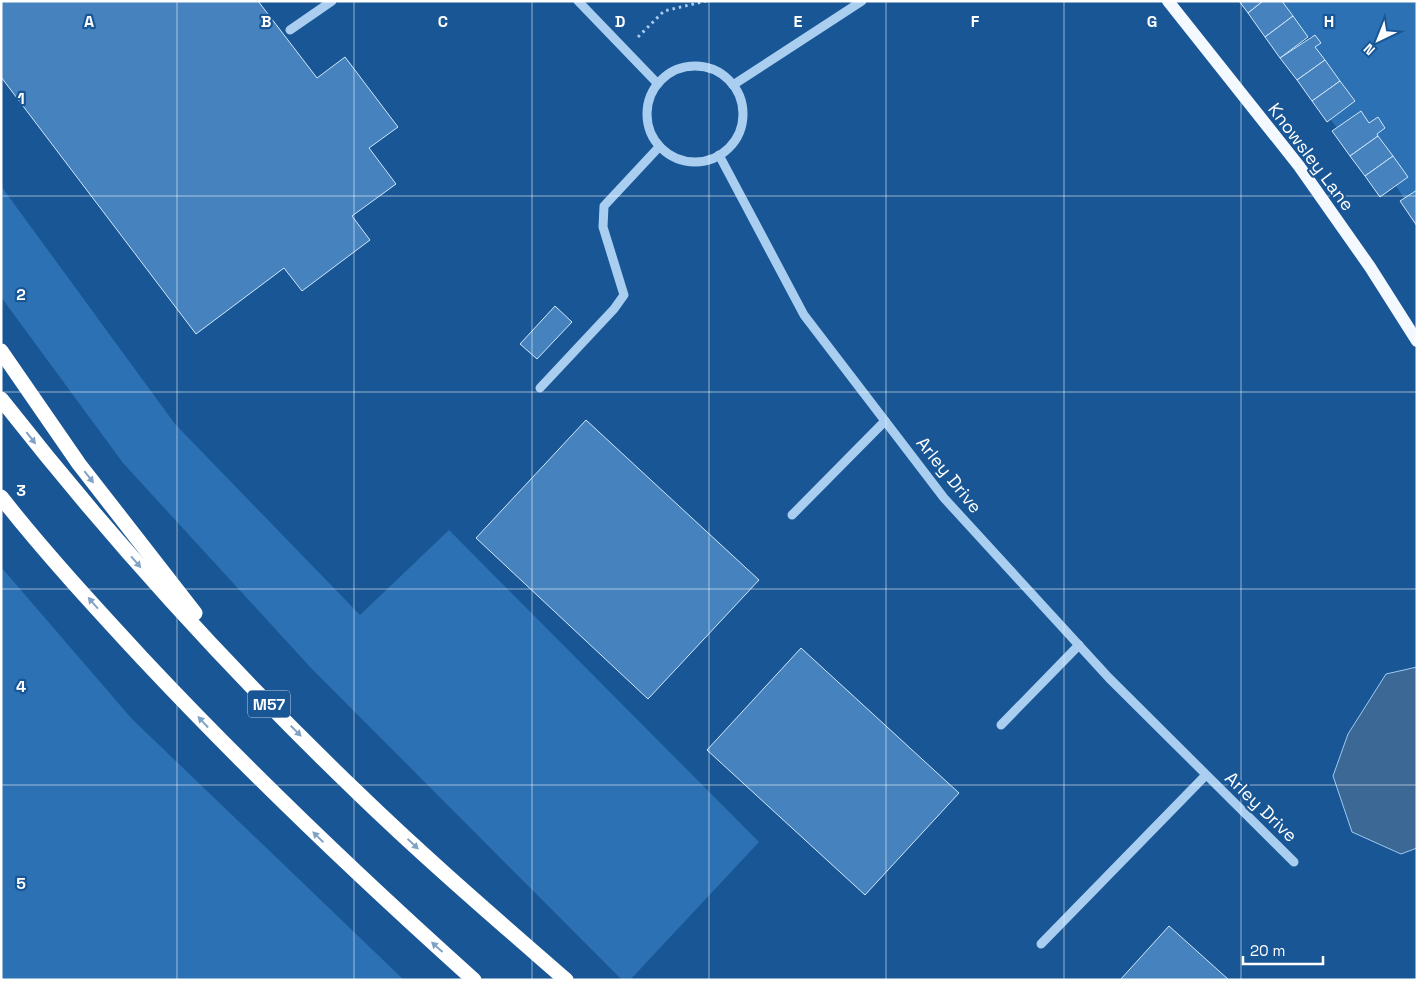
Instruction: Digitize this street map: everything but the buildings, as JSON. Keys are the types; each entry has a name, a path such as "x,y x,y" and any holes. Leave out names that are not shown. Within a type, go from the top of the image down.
{"highway":[{"name":"M57","path":"1,351 80,464 253,687"},
{"name":"M57","path":"1,399 38,447 154,582 253,687 357,792 460,888 566,980"},
{"path":"1,497 110,623 227,749 361,879 474,980"}],"main road":[{"name":"Knowsley Lane","path":"1168,1 1299,166 1370,267 1417,340"}],"street":[{"path":"290,30 332,1"},
{"path":"578,1 657,83"},
{"path":"733,85 862,1"},
{"path":"695,66 710,68 723,75 733,85 740,97 742,110 742,123 730,147 720,155 704,161 688,162 672,157 659,147 650,132 646,116 649,98 657,83 675,71 695,66"},
{"path":"540,388 614,309 624,295 603,227 604,206 659,147"},
{"name":"Arley Drive","path":"720,155 804,316 944,498 1079,645 1206,776 1294,862"},
{"path":"792,515 885,421"},
{"path":"1001,725 1079,645"},
{"name":"Arley Drive","path":"1041,944 1206,776"}],"path":[{"path":"624,49 664,11 706,1"}],"shaded area":[{"path":"1282,1 1417,1 1417,190 1404,198 1396,186 1408,177 1377,134 1385,128 1378,117 1369,123 1360,111 1337,128 1330,119 1355,101 1315,47 1321,43 1315,35 1308,37"},
{"path":"1,186 175,424 360,615 449,530 759,842 630,980 622,980 311,668 123,463 1,297"},
{"path":"1,567 132,719 404,980 1,980"},
{"path":"1417,667 1417,848 1401,854 1352,832 1333,776 1348,734 1386,674"}]}
